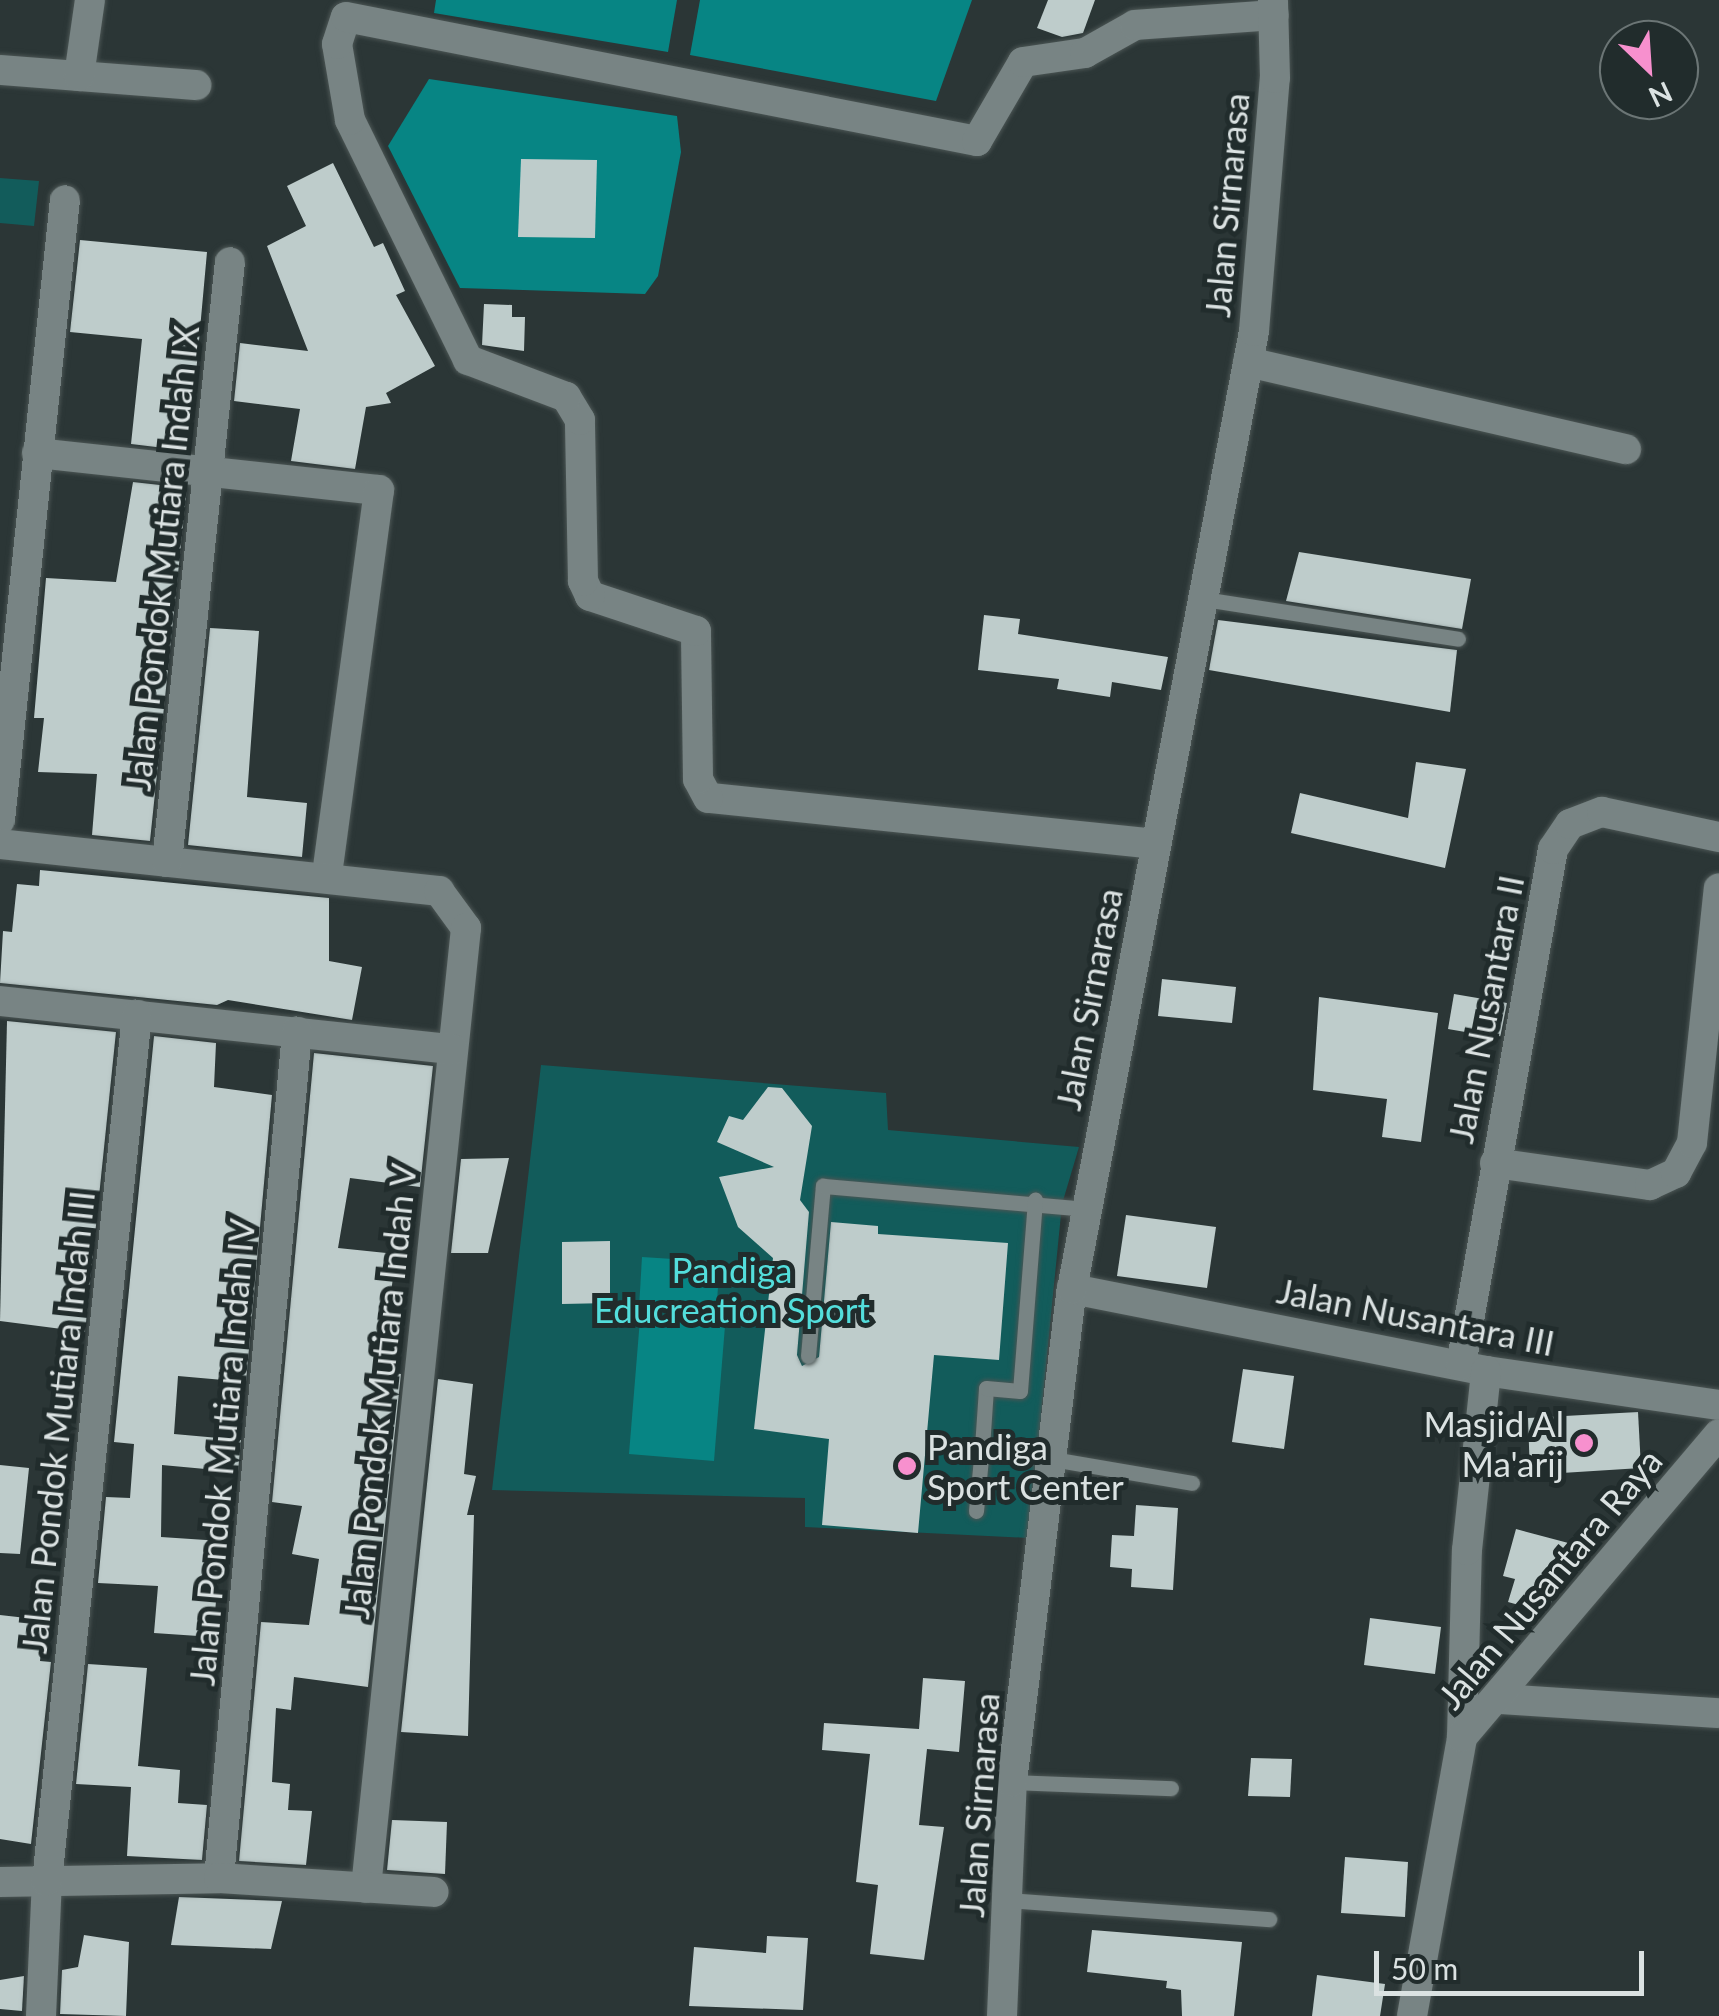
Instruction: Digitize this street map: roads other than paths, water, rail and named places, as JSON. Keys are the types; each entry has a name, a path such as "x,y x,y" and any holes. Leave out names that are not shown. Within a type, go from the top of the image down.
{"street":[{"path":"79,76 90,0"},
{"path":"1156,844 708,798 698,779 696,631 590,596 582,581 580,420 566,397 468,360 350,120 336,44 352,8 977,141 1023,62 1085,53 1135,25 1274,7"},
{"name":"Jalan Sirnarasa","path":"1002,2016 1012,1782 1054,1458 1086,1291 1084,1209 1248,362 1274,7"},
{"path":"0,70 196,85"},
{"path":"0,820 65,200"},
{"name":"Jalan Pondok Mutiara Indah IX","path":"167,862 230,262"},
{"path":"1248,362 1626,449"},
{"path":"0,844 327,875 378,490 207,468 37,453"},
{"name":"Jalan Nusantara II","path":"1462,1737 1474,1368 1494,1163 1553,849 1570,824 1602,812 1719,837"},
{"name":"Jalan Pondok Mutiara Indah V","path":"327,875 438,891 454,904 466,928 366,1888"},
{"path":"1494,1163 1650,1185 1676,1173 1692,1142 1719,888"},
{"path":"0,1001 452,1049"},
{"name":"Jalan Pondok Mutiara Indah III","path":"41,2016 47,1881 137,1016"},
{"name":"Jalan Pondok Mutiara Indah IV","path":"219,1878 298,1032"},
{"name":"Jalan Nusantara III","path":"1086,1291 1474,1368 1719,1405"},
{"name":"Jalan Nusantara Raya","path":"1412,2016 1462,1737 1500,1699 1719,1434"},
{"path":"1500,1699 1719,1713"},
{"path":"0,1882 219,1878 434,1892"}],"lane":[{"path":"1204,599 1458,639"},
{"path":"808,1356 823,1186 1035,1200 1084,1209"},
{"path":"976,1512 986,1388 1020,1391 1035,1200"},
{"path":"982,1447 1192,1483"},
{"path":"1012,1782 1171,1788"},
{"path":"1008,1900 1269,1919"}],"place":[{"name":"Masjid Al Ma'arij","path":"1584,1443"},
{"name":"Pandiga Sport Center","path":"907,1466"}],"park label":[{"name":"Pandiga Educreation Sport","path":"732,1289"}]}
